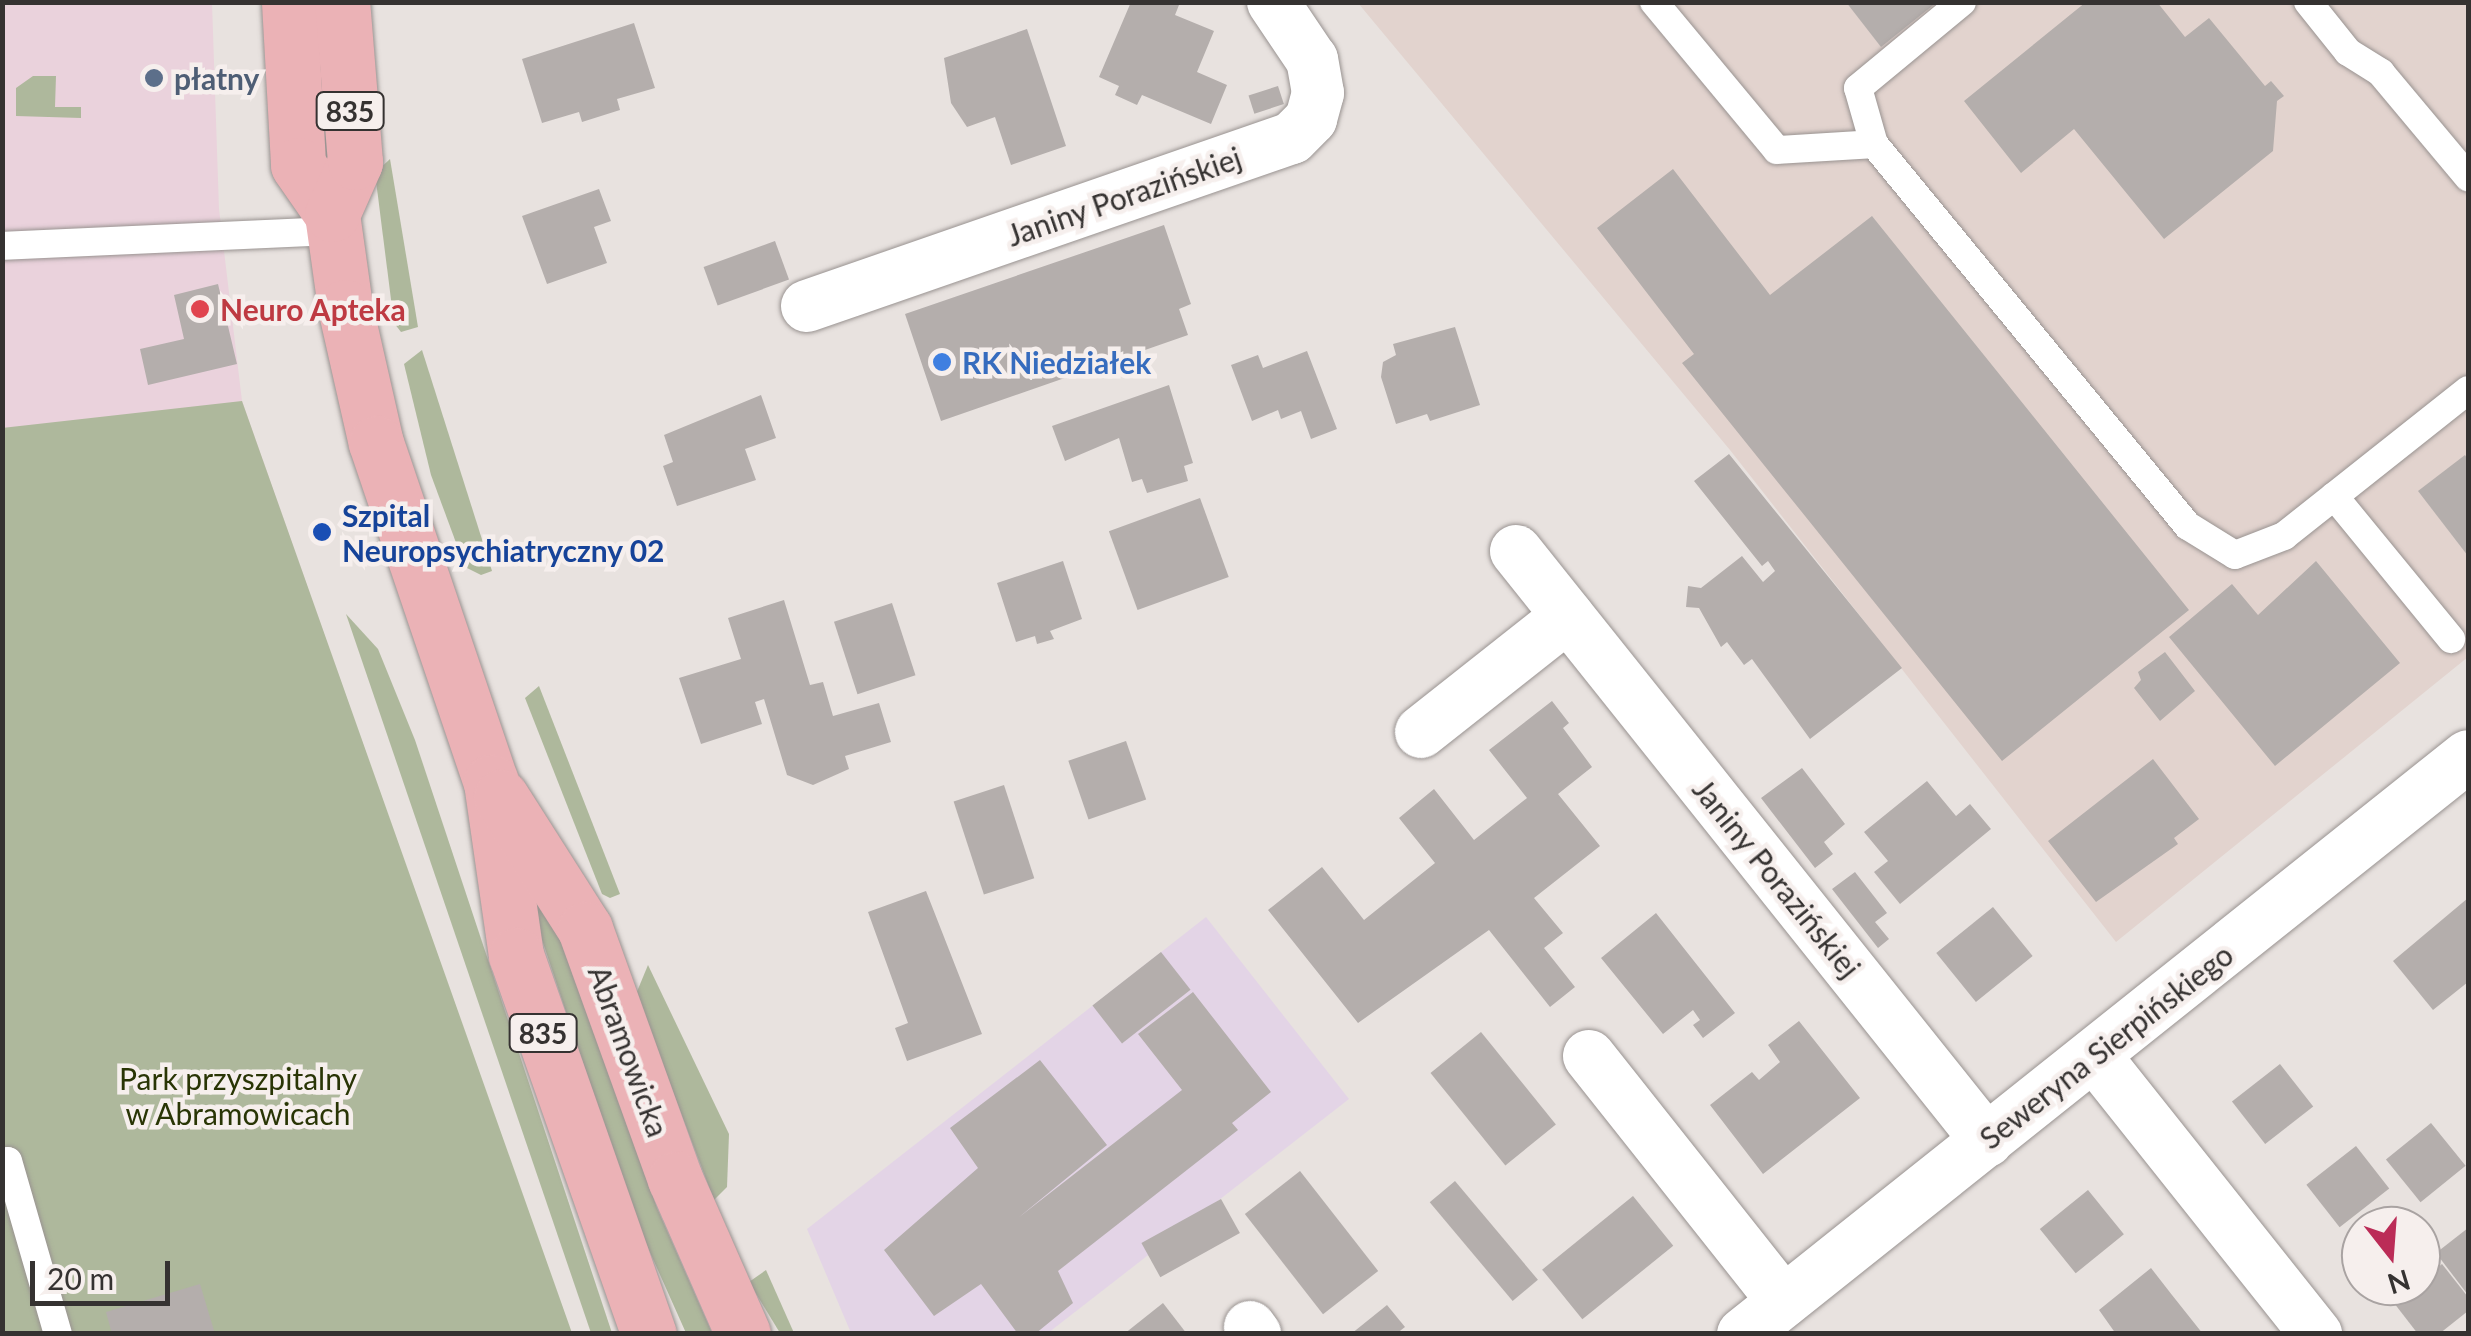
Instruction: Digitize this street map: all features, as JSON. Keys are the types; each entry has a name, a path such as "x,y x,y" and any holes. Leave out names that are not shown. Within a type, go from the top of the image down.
{"main road":[{"name":"Abramowicka","path":"288,2 298,165 334,222 376,443 491,782 516,955 649,1334"},
{"name":"835","path":"334,222 355,162 342,2"},
{"name":"Abramowicka","path":"491,782 585,929 669,1164 743,1334"}],"street":[{"name":"Janiny Porazińskiej","path":"807,306 1292,138 1311,119 1318,93 1312,60 1273,2"},
{"name":"Janiny Porazińskiej","path":"1516,551 1986,1141"},
{"path":"1421,732 1568,616"},
{"name":"Seweryna Sierpińskiego","path":"1763,1318 2468,756"},
{"path":"2094,1055 2316,1334"},
{"path":"1590,1056 1763,1318"}],"lane":[{"path":"1654,2 1777,150 1874,144"},
{"path":"1962,2 1858,88 1874,144 2188,526 2235,555 2284,536 2468,390"},
{"path":"2308,2 2348,52 2380,73 2468,177"},
{"path":"2,246 334,222"},
{"path":"2334,496 2451,639"},
{"path":"2,1163 8,1161 58,1334"}],"shaded area":[{"path":"2,3 212,3 219,209 242,401 413,886 2,1029"},
{"path":"1358,3 2468,3 2468,657 2116,942 1730,450"},
{"path":"1206,917 1349,1099 1048,1333 851,1333 807,1229"}],"green space":[{"path":"33,76 56,76 55,107 81,107 81,118 16,116 16,88"},
{"path":"390,159 418,327 401,332 394,323 375,173"},
{"path":"422,350 492,571 481,575 465,567 431,475 404,364"},
{"name":"Park przyszpitalny w Abramowicach","path":"242,401 572,1333 3,1333 2,428"},
{"path":"346,614 378,649 415,740 612,1333 591,1333"},
{"path":"539,686 620,894 610,898 602,894 525,698"},
{"path":"536,870 657,1208 712,1333 686,1333 636,1221 520,874"},
{"path":"648,965 729,1134 727,1187 714,1200 636,994"},
{"path":"766,1270 794,1333 780,1333 749,1282"}],"building":[{"path":"1131,2 1172,2 1179,5 1175,15 1214,31 1197,72 1227,85 1211,124 1142,95 1137,105 1115,95 1119,86 1099,77"},
{"path":"1846,2 1937,2 1881,47"},
{"path":"2086,2 2157,2 2185,37 2209,18 2265,86 2271,81 2284,96 2277,101 2273,151 2164,239 2074,129 2021,173 1964,101"},
{"path":"634,23 655,88 617,99 620,110 582,122 579,112 542,123 522,59"},
{"path":"1027,29 1066,146 1011,165 995,117 967,127 951,103 944,58"},
{"path":"1278,86 1284,104 1254,114 1249,96"},
{"path":"1673,169 1770,295 1872,216 2189,610 2002,761 1682,363 1694,354 1597,228"},
{"path":"599,189 611,221 594,227 607,263 547,284 522,216"},
{"path":"1164,225 1191,304 1179,309 1188,335 941,421 905,314"},
{"path":"775,241 789,280 718,306 704,267"},
{"path":"218,284 237,364 148,385 140,349 184,339 174,295"},
{"path":"1455,327 1480,405 1430,421 1427,414 1396,424 1381,377 1383,362 1396,355 1393,344"},
{"path":"1307,351 1337,429 1311,439 1301,411 1281,419 1278,410 1252,421 1231,365 1258,355 1263,368"},
{"path":"1169,385 1193,463 1184,466 1188,481 1147,493 1142,479 1132,482 1119,438 1065,461 1052,426"},
{"path":"761,395 776,438 745,449 756,480 677,506 663,466 673,462 664,435"},
{"path":"1729,454 1902,668 1810,739 1752,659 1744,665 1727,642 1721,647 1699,608 1686,607 1688,586 1701,588 1742,556 1763,582 1775,571 1768,561 1762,566 1694,481"},
{"path":"2465,455 2468,460 2468,556 2418,491"},
{"path":"1200,498 1229,577 1138,610 1109,531"},
{"path":"1063,561 1082,619 1050,631 1054,639 1037,644 1035,636 1016,642 997,583"},
{"path":"2316,561 2400,663 2275,766 2169,637 2232,584 2258,615"},
{"path":"784,600 810,685 823,682 833,716 879,703 891,742 845,756 849,769 813,785 787,775 764,699 755,702 762,724 701,744 679,678 741,659 728,618"},
{"path":"892,603 915,675 857,694 834,622"},
{"path":"2165,652 2195,691 2160,721 2134,688 2141,680 2138,672"},
{"path":"1552,701 1569,723 1563,728 1592,767 1558,794 1600,846 1534,898 1563,933 1544,948 1575,987 1550,1007 1489,930 1358,1023 1268,910 1322,867 1364,920 1435,863 1399,818 1434,789 1474,840 1527,798 1489,750"},
{"path":"1126,741 1146,800 1089,819 1068,761"},
{"path":"2153,759 2199,819 2174,838 2178,844 2096,902 2048,841"},
{"path":"1802,768 1845,824 1824,842 1833,854 1815,868 1761,798"},
{"path":"1927,781 1956,816 1970,804 1991,829 1900,904 1874,872 1888,861 1864,832"},
{"path":"1004,785 1034,878 984,895 954,801"},
{"path":"1855,872 1887,913 1875,922 1889,939 1878,948 1832,889"},
{"path":"926,891 982,1034 907,1061 895,1028 908,1023 868,912"},
{"path":"2468,898 2468,982 2433,1010 2393,961"},
{"path":"1993,907 2033,956 1976,1002 1936,953"},
{"path":"1656,913 1735,1013 1703,1038 1693,1025 1700,1020 1693,1010 1663,1034 1601,958"},
{"path":"1161,952 1191,990 1122,1043 1092,1006"},
{"path":"1193,992 1271,1092 1232,1123 1238,1130 1058,1271 1073,1303 1035,1334 1018,1334 981,1284 934,1316 884,1250 978,1168 950,1128 1040,1060 1107,1145 1018,1218 1182,1090 1138,1034"},
{"path":"1799,1021 1860,1098 1763,1174 1710,1105 1752,1072 1759,1080 1780,1062 1768,1045"},
{"path":"1481,1032 1556,1124 1505,1165 1430,1073"},
{"path":"2280,1064 2313,1107 2265,1144 2232,1102"},
{"path":"2431,1123 2466,1166 2421,1202 2386,1160"},
{"path":"2356,1146 2389,1189 2367,1206 2341,1206 2340,1227 2306,1185"},
{"path":"1300,1171 1378,1271 1323,1314 1245,1214"},
{"path":"1455,1181 1538,1280 1513,1301 1430,1202"},
{"path":"2088,1190 2124,1234 2076,1273 2040,1229"},
{"path":"1633,1196 1673,1246 1582,1319 1542,1270"},
{"path":"1221,1199 1240,1233 1160,1277 1141,1243"},
{"path":"2468,1228 2468,1295 2441,1260 2441,1249"},
{"path":"2441,1265 2468,1297 2468,1311 2439,1334 2418,1334 2396,1306 2441,1306"},
{"path":"2151,1268 2203,1334 2116,1334 2099,1310"},
{"path":"200,1284 215,1334 112,1334 106,1312"},
{"path":"1163,1303 1187,1334 1124,1334"},
{"path":"1387,1305 1405,1327 1396,1334 1351,1334"}],"place":[{"name":"płatny","path":"154,78"},
{"name":"Neuro Apteka","path":"200,309"},
{"name":"RK Niedziałek","path":"942,362"},
{"name":"Szpital Neuropsychiatryczny 02","path":"322,532"}]}
